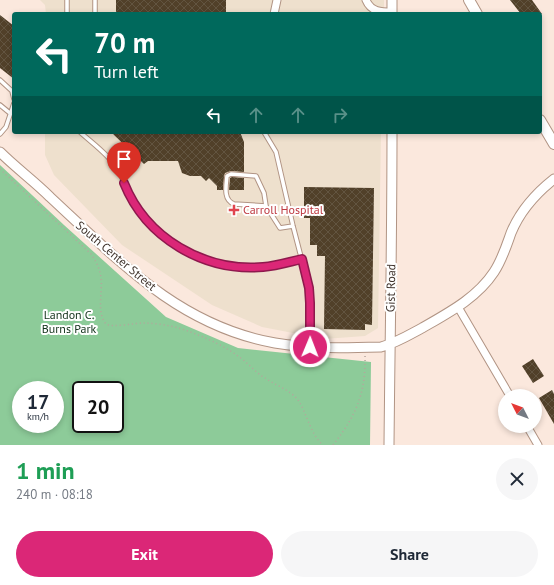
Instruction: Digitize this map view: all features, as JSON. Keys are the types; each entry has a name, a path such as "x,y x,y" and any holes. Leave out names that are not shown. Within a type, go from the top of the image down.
{"main road":[{"path":"469,0 476,12"},
{"path":"542,123 554,144"}],"street":[{"path":"274,12 277,0"},
{"path":"366,0 368,5 374,10 380,12"},
{"path":"392,0 392,12"},
{"name":"Gist Road","path":"389,445 392,134"},
{"name":"South Center Street","path":"0,152 50,196 131,272 171,300 207,321 231,330 274,343 310,347 381,347 390,344 458,307 477,292 494,273 503,256 513,228 521,213 538,193 554,179"},
{"path":"458,307 506,389"},
{"path":"531,433 538,445"}],"lane":[{"path":"67,0 67,12"},
{"path":"95,0 95,12"},
{"path":"0,80 12,91"},
{"path":"0,105 11,114"},
{"path":"0,134 6,127 12,110"},
{"path":"82,134 116,167 128,192 147,221 171,243 194,256 233,267 264,267 302,259"},
{"path":"265,134 276,152 309,288 310,347"},
{"path":"266,206 234,204 229,202 227,198 227,176 231,174 256,176 264,194 266,206 280,228 293,226"}],"path":[{"path":"0,169 91,254 96,262 100,274 100,306 104,322 106,324 109,326 142,323 180,328 210,340 229,350 263,377 297,399 317,437 323,445"},
{"path":"333,445 351,418 360,399 364,377 364,347"}],"shaded area":[{"path":"40,0 384,0 384,12 46,12 45,5"},
{"name":"Carroll Hospital","path":"45,134 381,134 378,328 365,336 324,339 262,327 212,305 122,245 54,175 45,155"}],"green space":[{"name":"Landon C. Burns Park","path":"0,165 166,317 238,348 371,362 370,445 0,445"}],"building":[{"path":"116,0 226,0 226,12 116,12"},
{"path":"510,0 532,0 541,12 519,12"},
{"path":"0,15 12,24 12,77 0,68"},
{"path":"113,134 241,134 244,142 244,172 231,171 225,173 223,190 217,190 217,186 209,178 206,181 201,176 190,176 182,173 178,161 148,161 144,164"},
{"path":"230,178 244,178 244,190 229,190"},
{"path":"304,187 374,188 372,325 365,324 365,330 324,329 325,256 317,256 317,245 310,245 310,218 304,218"},
{"path":"533,359 544,376 533,383 522,366"},
{"path":"552,390 554,394 554,424 542,403 542,396"}],"place":[{"name":"Carroll Hospital","path":"234,210"}],"route":[{"path":"124,183 134,203 147,221 171,243 194,256 233,267 264,267 302,259 309,288 310,347"}]}
